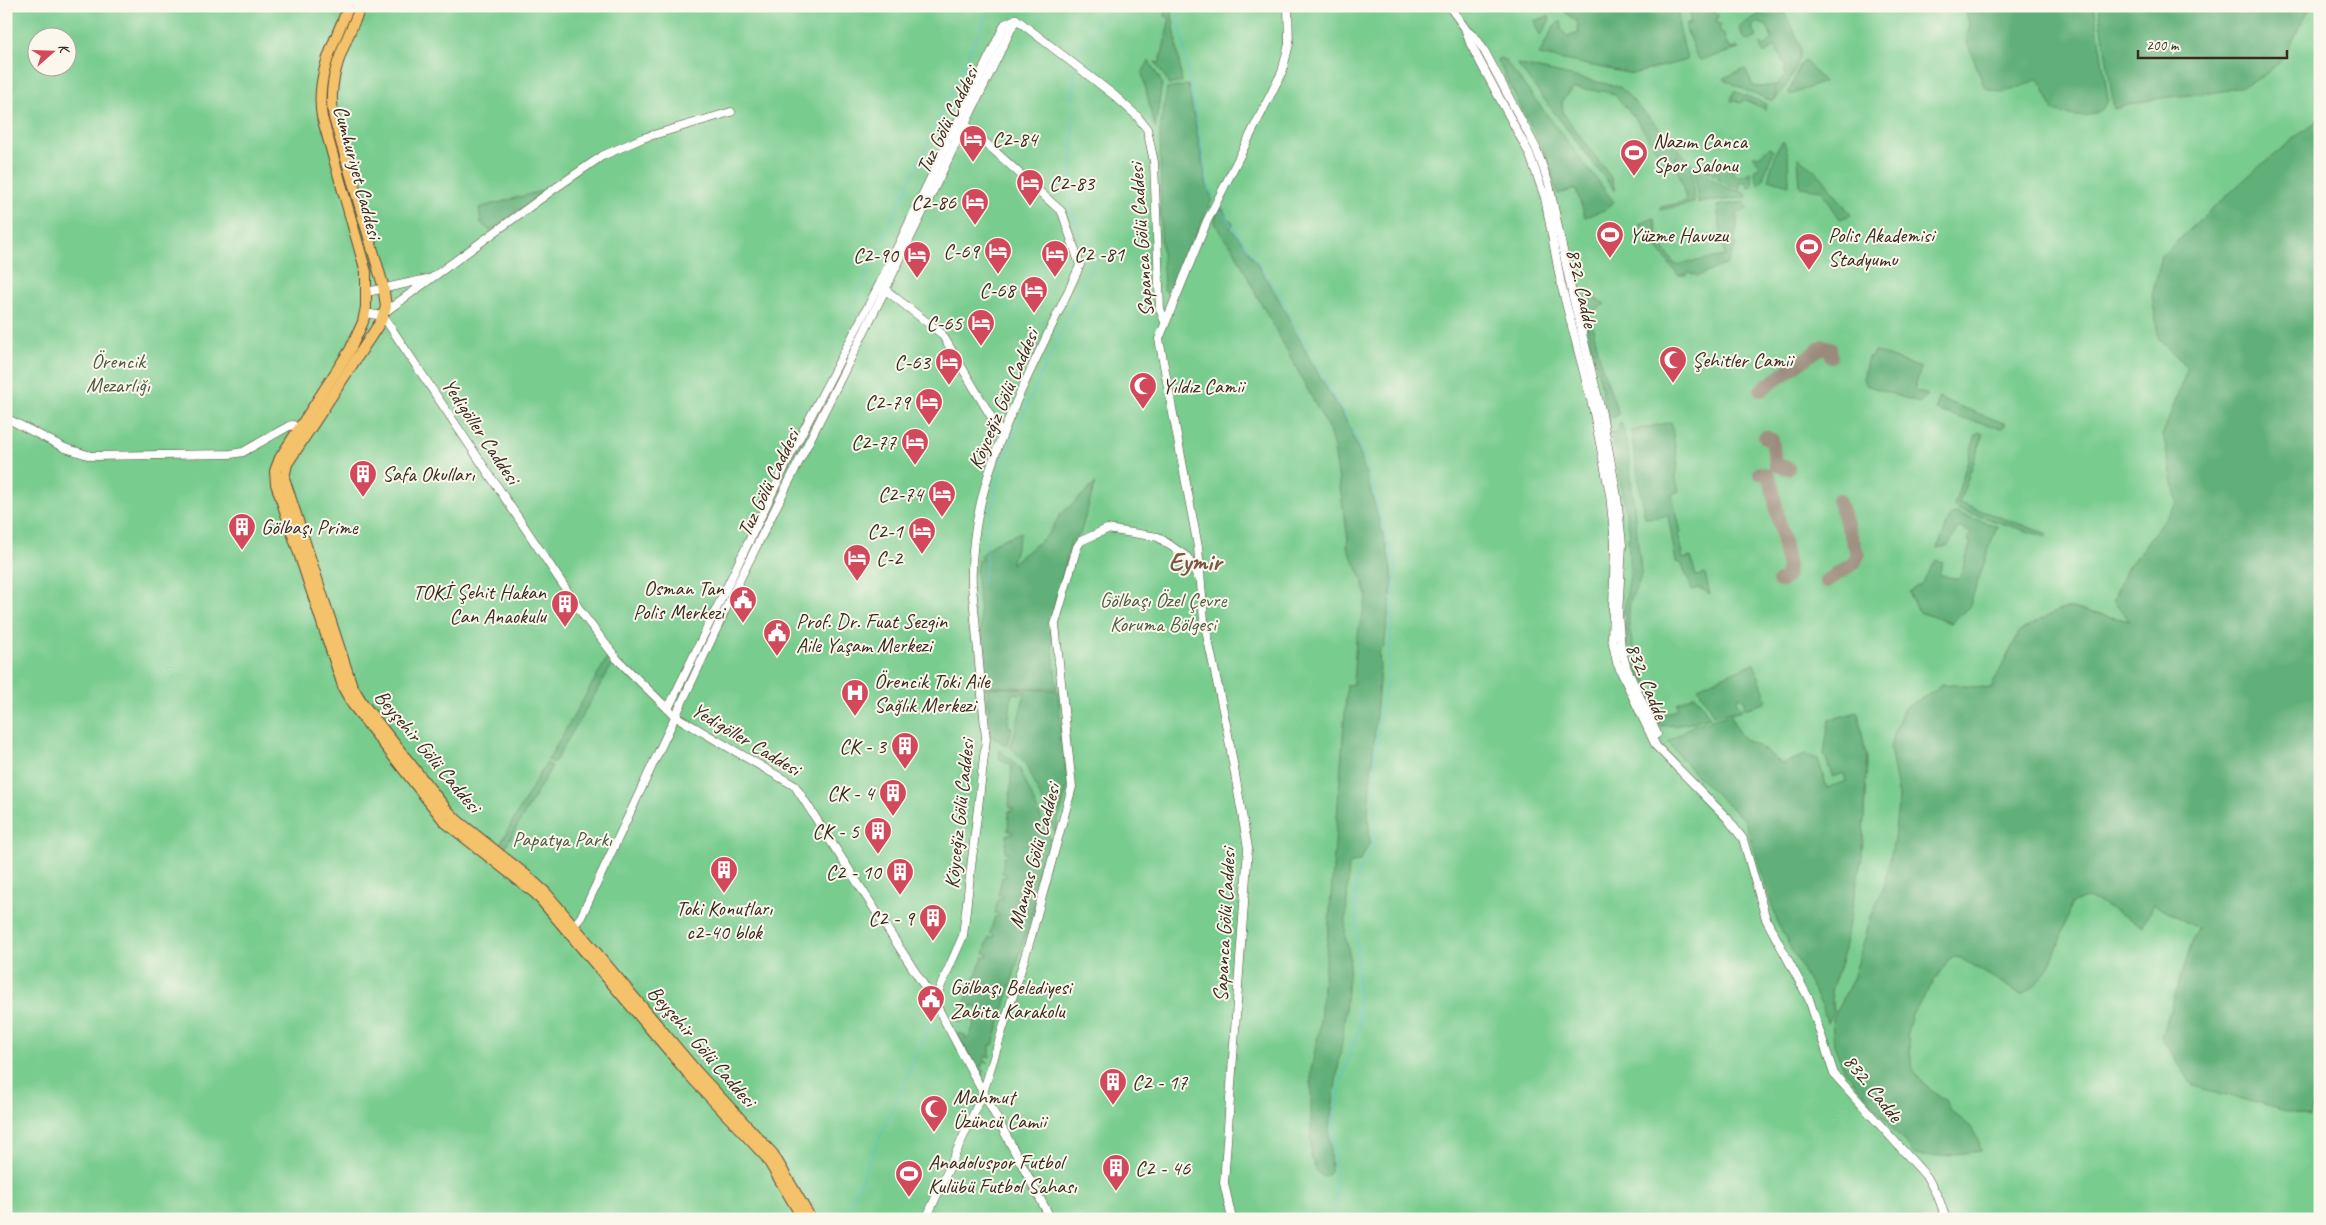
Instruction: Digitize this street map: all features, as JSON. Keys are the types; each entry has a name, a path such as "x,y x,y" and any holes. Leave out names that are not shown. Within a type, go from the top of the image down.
{"main road":[{"name":"Cumhuriyet Caddesi","path":"306,424 350,350 364,317 367,292 366,272 322,117 320,103 323,70 349,6"},
{"name":"Cumhuriyet Caddesi","path":"361,6 333,76 331,102 384,289"},
{"path":"384,289 384,314"},
{"name":"Beyşehir Gölü Caddesi","path":"384,314 306,424 280,476 288,493 348,688 364,704 447,810 490,851 540,887 571,928 698,1073 773,1154 811,1219"},
{"path":"571,928 692,1078 766,1158 802,1219"}],"street":[{"path":"1165,322 1207,221 1282,72 1290,38 1288,6"},
{"name":"832. Cadde","path":"1449,6 1464,28 1476,38 1485,52 1542,163 1553,201 1560,258 1602,414 1619,511 1622,562 1618,623 1621,648 1652,740 1661,752 1727,818 1743,839 1766,920 1809,999 1834,1074 1868,1114 1927,1177 1939,1199 1946,1219"},
{"name":"Sapanca Gölü Caddesi","path":"1016,20 1076,65 1137,116 1147,129 1150,137 1154,162 1160,309 1165,322 1159,339 1198,547 1204,621 1227,729 1248,848 1224,1183 1232,1219"},
{"name":"Tuz Gölü Caddesi","path":"571,928 581,917 789,479 1016,20"},
{"name":"Tuz Gölü Caddesi","path":"668,709 790,456 882,288 1005,24 1016,20"},
{"path":"364,317 384,314 429,279 602,156 643,138 731,112"},
{"name":"Köyceğiz Gölü Caddesi","path":"934,1001 963,936 986,739 972,563 987,482 1002,435 1080,262 1062,212 965,124"},
{"path":"367,292 429,279"},
{"path":"882,288 942,334 1002,435"},
{"name":"Yedigöller Caddesi","path":"384,314 596,634 617,659 675,716 796,786 934,1001 1051,1219"},
{"path":"6,418 65,448 91,456 231,454 243,452 289,426 306,424"},
{"name":"Manyas Gölü Caddesi","path":"926,1219 983,1093 1031,937 1072,787 1055,624 1077,547 1081,541 1111,528 1158,537 1187,556 1200,581"},
{"path":"1187,556 1195,553 1198,547"},
{"name":"832. Cadde","path":"1641,708 1655,735"}],"green space":[{"name":"Gölbaşı Özel Çevre Koruma Bölgesi","path":"6,6 2320,6 2320,1219 6,1219"},
{"path":"1166,6 1171,6 1182,82 1168,85 1168,81 1155,62 1160,63 1170,18 1165,16"},
{"path":"1572,6 1678,6 1679,26 1687,60 1633,74 1539,55 1554,26 1559,22 1562,22 1561,28 1567,37 1579,33 1577,20 1574,20 1565,12"},
{"path":"1686,6 1704,6 1718,14 1716,23 1721,25 1719,29 1725,36 1726,45 1734,50 1736,47 1739,49 1700,60 1686,29 1686,24 1690,24 1690,8"},
{"path":"1772,6 1781,6 1795,33 1800,49 1800,55 1795,68 1775,100 1777,84 1786,75 1784,69 1786,67 1775,46 1764,54 1760,46 1762,43 1765,46 1772,39 1767,26 1757,22 1752,27 1757,37 1749,41 1743,37 1739,27"},
{"path":"1964,6 2094,6 2108,99 2105,106 2099,111 2084,116 2059,113 2053,110 2039,79 2004,92 1997,92 1984,86 1966,39 1970,26"},
{"path":"2099,6 2312,6 2280,61 2263,76 2251,83 2225,91 2156,99 2114,109"},
{"path":"1549,16 1550,20 1540,36 1534,21"},
{"path":"1499,58 1504,59 1614,202 1604,210 1585,217 1576,189 1558,194 1545,153 1497,60"},
{"path":"1149,61 1162,83 1155,129 1142,73"},
{"path":"1805,61 1824,82 1790,95 1789,92 1800,65"},
{"path":"1517,64 1620,87 1680,150 1669,165 1666,164 1635,118 1615,95 1608,92 1574,88 1562,101 1563,113 1612,179 1615,191"},
{"path":"1745,69 1753,86 1775,85 1773,101 1751,93 1724,79"},
{"path":"1188,85 1207,186 1212,199 1169,294 1164,290 1161,234 1160,131 1167,89"},
{"path":"1734,91 1766,104 1765,109 1743,99 1742,102 1738,103 1737,100 1731,101"},
{"path":"2320,118 2320,1082 2309,1117 2193,1086 2161,1037 2197,928 2153,904 2143,926 2094,900 2085,898 2071,904 2059,942 2048,966 2041,978 2022,995 1960,958 1953,957 1948,960 1912,1014 1907,1033 1913,1069 1921,1081 1945,1100 1950,1110 1971,1127 1978,1139 1981,1151 1932,1157 1915,1155 1845,1071 1834,1045 1832,1019 1853,979 1871,917 1885,884 1894,839 1899,797 1890,748 1894,732 1904,708 1935,691 1941,684 1991,688 2020,631 2057,611 2070,608 2130,621 2113,601 2125,571 2177,503 2163,434 2188,367 2159,340 2152,296 2162,255 2255,170"},
{"path":"1784,142 1788,154 1789,185 1768,179 1778,147"},
{"path":"1770,147 1774,150 1762,181 1758,185 1754,171 1760,165 1753,157 1755,155 1759,156"},
{"path":"1681,152 1692,164 1694,203 1661,210 1660,207 1684,202 1686,199 1679,173 1671,165"},
{"path":"1798,157 1824,179 1851,215 1840,219 1821,190 1800,187"},
{"path":"1732,163 1733,174 1738,177 1751,172 1753,187 1748,188 1746,182 1739,182 1740,188 1729,186 1718,179 1718,173 1713,175 1705,170"},
{"path":"1695,168 1726,188 1745,192 1747,197 1698,203"},
{"path":"548,189 490,231 481,223 479,208"},
{"path":"1745,202 1747,209 1737,214 1737,228 1734,239 1736,245 1727,264 1698,276 1688,272 1686,275 1678,275 1639,224 1654,218 1660,243 1675,265 1725,256 1717,206"},
{"path":"1222,208 1228,219 1232,221 1233,225 1230,228 1243,242 1277,296 1312,363 1350,428 1361,457 1387,549 1393,580 1384,647 1379,652 1380,670 1368,811 1370,842 1360,861 1349,864 1345,936 1350,957 1343,1035 1329,1129 1331,1171 1323,1177 1317,1172 1311,1157 1311,1070 1319,1031 1347,685 1353,684 1356,641 1367,596 1361,576 1347,547 1348,539 1334,449 1329,430 1233,247 1217,228 1215,218 1218,209"},
{"path":"1576,288 1605,304 1590,315 1601,364 1619,415 1608,419 1597,366"},
{"path":"1874,351 1921,368 1914,390 1928,395 1919,403 1866,385 1863,379 1868,357 1871,357"},
{"path":"1938,398 2006,424 2002,428 1936,410"},
{"path":"1671,422 1678,465 1675,475 1679,491 1672,494 1681,533 1678,534 1683,559 1691,557 1696,576 1705,574 1710,594 1699,588 1692,590 1682,564 1676,562 1668,516 1645,518 1631,431"},
{"path":"1619,423 1622,424 1628,451 1641,571 1640,579 1630,603 1629,628 1635,652 1655,699 1650,701 1627,647 1624,610 1630,575 1628,537 1630,534 1611,433 1619,431"},
{"path":"1983,433 1983,436 1959,503 2048,534 2046,537 1957,509 1954,505 1976,434"},
{"path":"1095,484 1080,534 1071,542 1050,623 1057,689 986,686 976,570 978,560 982,561 982,558 979,557 994,543 1021,532 1011,564 1048,535 1060,515"},
{"path":"1956,513 1997,526 1969,607 1951,623 1917,611 1909,592 1922,583 1936,560 1943,562 1939,574 1959,580 1971,542 1968,541 1971,532 1958,527 1948,546 1938,548 1950,516"},
{"path":"609,655 615,660 554,763 548,760"},
{"path":"1754,663 1767,700 1765,703 1744,709 1745,700 1739,697 1736,702 1742,710 1717,716 1713,715 1698,687"},
{"path":"987,687 1024,689 1022,694 1012,693 1008,726 1012,727 1008,746 990,735"},
{"path":"1026,689 1058,691 1062,737 1059,737 1059,740 1063,740 1068,785 1055,832 1027,765 1011,747"},
{"path":"1695,695 1710,717 1679,725 1660,726 1657,718 1678,709 1677,703"},
{"path":"1858,712 1867,760 1862,856 1842,959 1831,991 1833,1012 1827,1023 1823,1008 1778,924 1745,821 1694,773 1668,742 1695,724 1731,715 1740,735 1766,751 1782,764 1805,755 1818,759 1827,788 1846,781 1844,773 1833,777 1824,754 1829,720"},
{"path":"1000,750 1020,769 1052,844 993,1045 990,1045 990,1057 986,1056 984,1061 988,1063 983,1062 981,1069 985,1071 981,1077 957,1033 966,1035 965,1038 967,1039 970,1036 979,1009 972,1006 961,1023 954,1018 964,1004 972,983 976,985 978,982 974,980 983,957 987,957 988,954 984,953 989,937 993,938 994,935 990,933 995,916 999,917 999,914 995,913 998,898 1002,899 1003,896 998,895 1002,877 1006,877 1006,874 1002,873 1004,856 1008,856 1009,853 1005,852 1007,834 1012,834 1012,831 1008,831 1009,811 1013,811 1013,808 1009,808 1012,766 999,758"},
{"path":"546,763 552,766 504,849 500,844"}],"waterway":[{"path":"856,298 991,6"},
{"path":"1076,62 1087,39 1108,6"},
{"path":"1177,6 1208,185 1215,200"},
{"path":"983,584 987,557 986,536 1003,461 1093,264 1072,212 1075,69"},
{"path":"1218,205 1281,297 1354,433 1368,467 1381,522 1396,564 1388,676 1379,720 1375,764 1376,835 1373,849 1358,873 1356,888 1359,1028 1342,1079 1335,1115 1333,1133 1337,1204 1333,1219"},
{"path":"844,1218 928,1029 938,1025"}],"taxiway":[{"path":"1761,390 1823,346 1830,348 1831,356"},
{"path":"1765,437 1772,440 1776,465 1788,468"},
{"path":"1760,473 1767,475 1771,482 1788,566 1786,578 1779,581"},
{"path":"1826,581 1854,563 1858,555 1838,500"}],"place":[{"name":"C2-84","path":"973,163"},
{"name":"Nazım Canca Spor Salonu","path":"1634,177"},
{"name":"C2-83","path":"1030,207"},
{"name":"C2-86","path":"975,226"},
{"name":"Yüzme Havuzu","path":"1610,259"},
{"name":"Polis Akademisi Stadyumu","path":"1809,271"},
{"name":"C-69","path":"998,275"},
{"name":"C2 -81","path":"1055,278"},
{"name":"C2-90","path":"917,279"},
{"name":"C-68","path":"1034,314"},
{"name":"C-65","path":"981,347"},
{"name":"Şehitler Camii","path":"1673,384"},
{"name":"C-63","path":"949,386"},
{"name":"Yıldız Camii","path":"1143,410"},
{"name":"C2-79","path":"929,426"},
{"name":"C2-77","path":"915,466"},
{"name":"Safa Okulları","path":"363,498"},
{"name":"C2-74","path":"942,518"},
{"name":"Gölbaşı Prime","path":"242,551"},
{"name":"C2-1","path":"922,555"},
{"name":"C-2","path":"857,582"},
{"name":"Osman Tan Polis Merkezi","path":"743,624"},
{"name":"TOKİ Şehit Hakan Can Anaokulu","path":"565,628"},
{"name":"Prof. Dr. Fuat Sezgin Aile Yaşam Merkezi","path":"777,657"},
{"name":"Örencik Toki Aile Sağlık Merkezi","path":"855,717"},
{"name":"CK - 3","path":"905,770"},
{"name":"CK - 4","path":"893,817"},
{"name":"CK - 5","path":"878,855"},
{"name":"Toki Konutları c2-40 blok","path":"724,894"},
{"name":"C2 - 10","path":"900,896"},
{"name":"C2 - 9","path":"933,942"},
{"name":"Gölbaşı Belediyesi Zabita Karakolu","path":"931,1023"},
{"name":"C2 - 17","path":"1113,1106"},
{"name":"Mahmut Üzüncü Camii","path":"934,1133"},
{"name":"C2 - 46","path":"1116,1192"},
{"name":"Anadoluspor Futbol Kulübü Futbol Sahası","path":"909,1198"}],"district":[{"name":"Eymir","path":"1195,561"}],"park label":[{"name":"Örencik Mezarlığı","path":"118,373"},
{"name":"Papatya Parkı","path":"562,839"}]}
